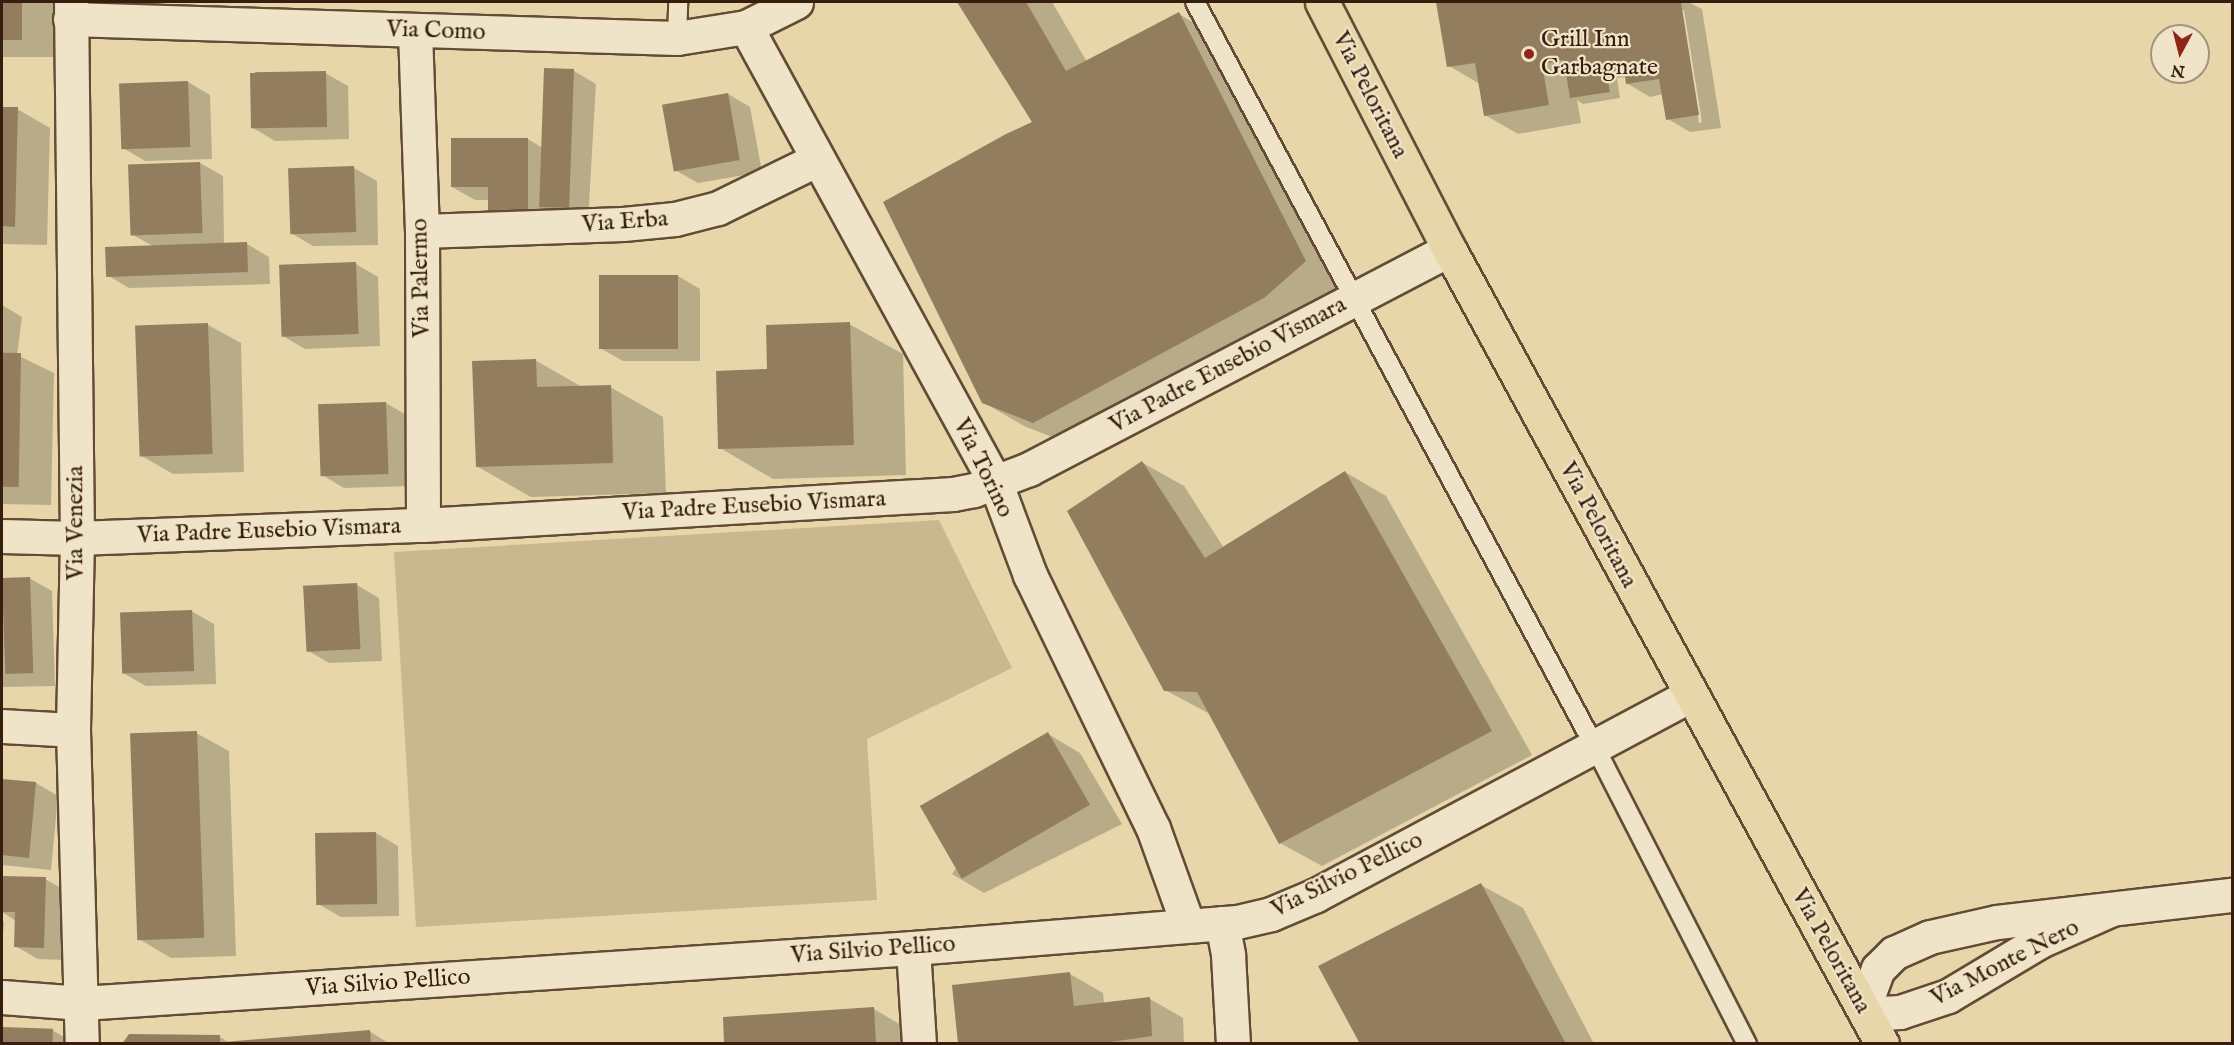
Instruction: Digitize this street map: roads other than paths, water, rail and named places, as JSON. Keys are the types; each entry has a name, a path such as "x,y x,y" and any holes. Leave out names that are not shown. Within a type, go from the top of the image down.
{"main road":[{"name":"Via Peloritana","path":"1322,2 1449,249 1882,1044"}],"street":[{"name":"Via Como","path":"70,10 415,31 677,38 746,27 796,2"},
{"name":"Via Venezia","path":"70,10 77,538 73,730 82,1044"},
{"name":"Via Torino","path":"746,27 816,160 996,484 1030,575 1154,828 1188,925"},
{"name":"Via Palermo","path":"415,31 422,231 423,525"},
{"name":"Via Erba","path":"422,231 623,224 675,219 718,208 816,160"},
{"name":"Via Padre Eusebio Vismara","path":"2,536 77,538 423,525 953,494 996,484 1029,469 1449,249"},
{"name":"Via Silvio Pellico","path":"2,997 82,1003 913,948 1222,923 1271,914 1316,895 1690,695"},
{"path":"2,726 73,730"},
{"name":"Via Monte Nero","path":"2110,910 2040,941 1948,996 1900,1012 1866,1014 1868,996 1878,969 1894,953 1930,937 1997,922 2232,895"},
{"path":"1222,923 1228,955 1233,1044"},
{"path":"913,948 919,1044"}],"lane":[{"path":"677,38 678,2"},
{"path":"1196,2 1595,747 1747,1044"}],"place":[{"name":"Grill Inn Garbagnate","path":"1529,54"}]}
